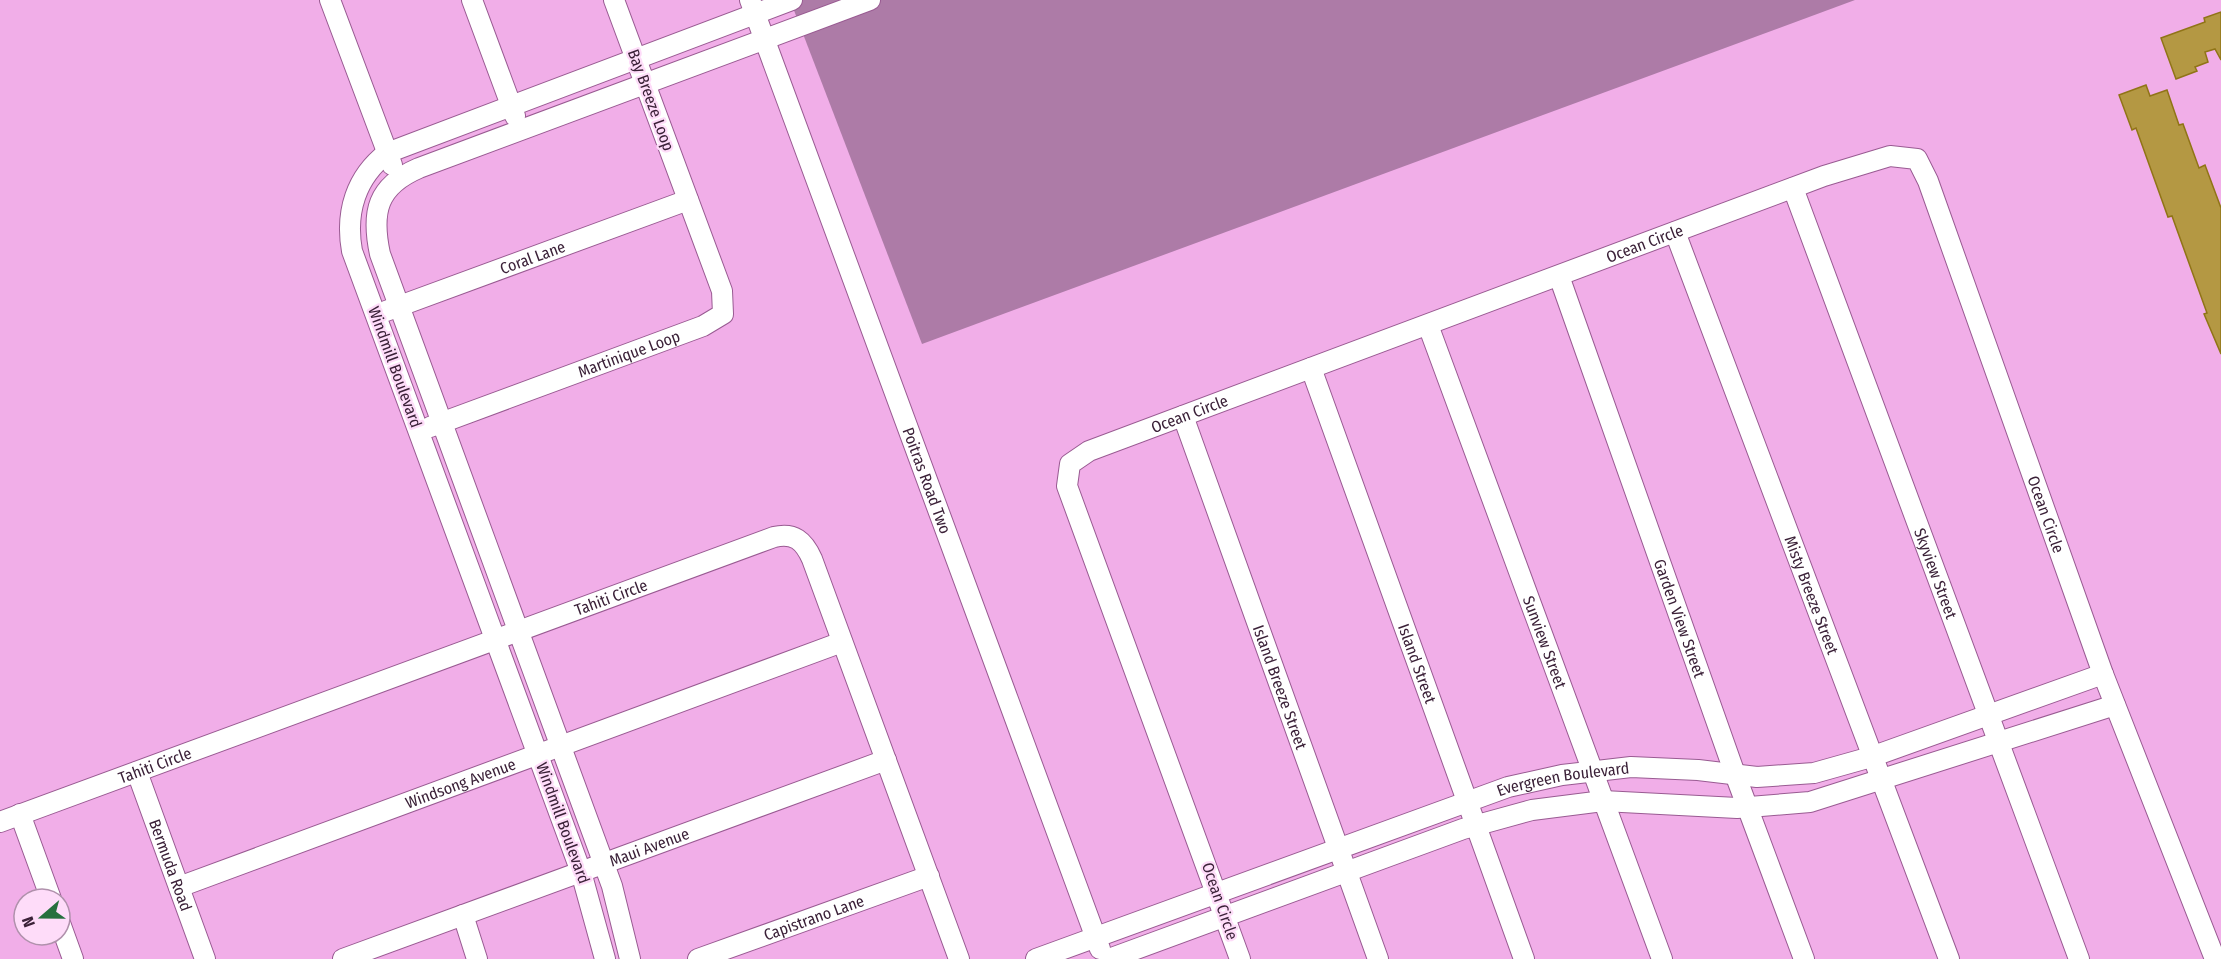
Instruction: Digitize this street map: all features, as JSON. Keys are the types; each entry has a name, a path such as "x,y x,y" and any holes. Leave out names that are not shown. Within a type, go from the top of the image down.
{"street":[{"path":"330,0 397,179 419,168 870,0"},
{"path":"472,0 520,130"},
{"name":"Bay Breeze Loop","path":"614,0 688,200"},
{"name":"Windmill Boulevard","path":"604,959 581,872 352,251 350,217 359,186 377,160 387,153 635,59 753,7 792,0"},
{"name":"Poitras Road Two","path":"753,7 1104,959"},
{"name":"Ocean Circle","path":"1240,959 1067,486 1070,464 1089,451 1793,188 1890,156 1917,159 1928,181 2103,674 2215,959"},
{"name":"Windmill Boulevard","path":"397,179 382,198 375,222 380,254 620,909 630,959"},
{"name":"Skyview Street","path":"1793,188 1997,744 2079,959"},
{"name":"Coral Lane","path":"376,315 688,200"},
{"name":"Martinique Loop","path":"419,432 718,319 724,307 722,291 688,200"},
{"name":"Misty Breeze Street","path":"1675,232 1949,959"},
{"name":"Garden View Street","path":"1558,276 1735,774 1804,959"},
{"name":"Sunview Street","path":"1428,325 1591,772 1662,959"},
{"name":"Island Street","path":"1311,368 1524,959"},
{"name":"Island Breeze Street","path":"1183,416 1378,959"},
{"name":"Tahiti Circle","path":"0,822 782,535 798,539 808,550 959,959"},
{"name":"Windsong Avenue","path":"179,887 842,642"},
{"name":"Evergreen Boulevard","path":"1036,959 1217,891 1509,787 1630,767 1757,777 1814,773 1871,757 2103,674"},
{"name":"Evergreen Boulevard","path":"1109,959 1475,826 1532,810 1603,801 1748,807 1810,802 2115,705"},
{"name":"Maui Avenue","path":"343,959 886,760"},
{"name":"Bermuda Road","path":"137,772 205,959"},
{"path":"20,814 47,887"},
{"name":"Capistrano Lane","path":"698,959 928,876"},
{"path":"463,915 477,959"}],"shaded area":[{"path":"790,0 1855,0 922,344"}],"building":[{"path":"2221,12 2221,60 2215,49 2205,52 2208,62 2195,67 2197,71 2176,79 2161,38 2205,22 2204,18"},
{"path":"2146,85 2150,96 2167,90 2179,125 2183,124 2199,168 2205,165 2221,208 2221,354 2204,314 2207,313 2172,216 2168,217 2136,128 2132,130 2119,95"}]}
